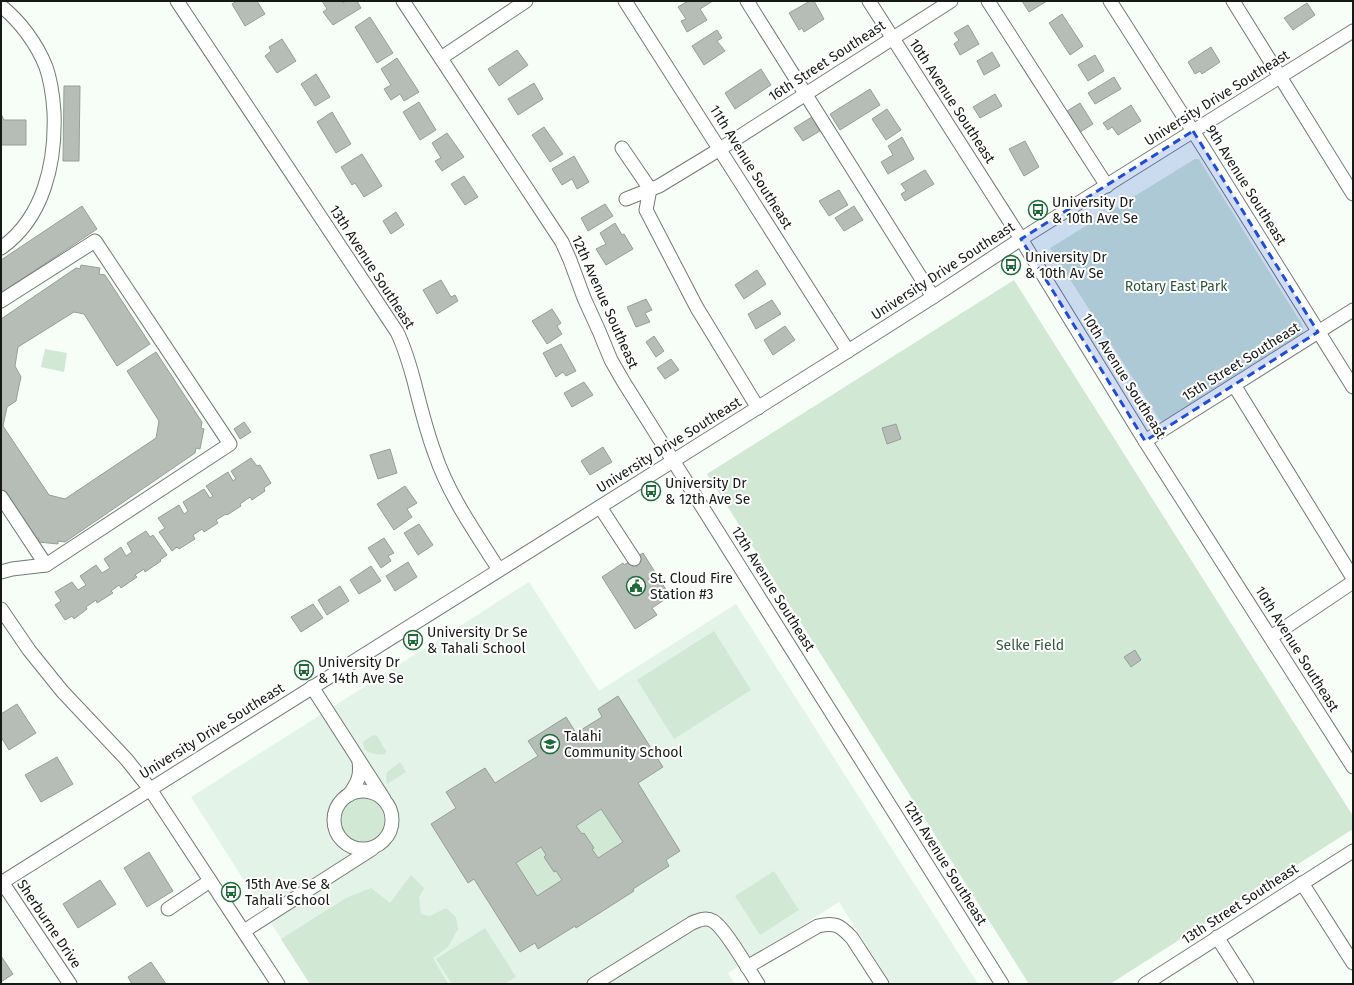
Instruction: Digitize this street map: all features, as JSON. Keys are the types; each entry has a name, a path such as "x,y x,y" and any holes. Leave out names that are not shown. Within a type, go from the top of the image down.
{"street":[{"name":"13th Avenue Southeast","path":"178,1 404,346 439,467 455,498 499,570"},
{"name":"12th Avenue Southeast","path":"403,1 562,242 611,360 623,381 1002,984"},
{"path":"440,58 526,1"},
{"name":"11th Avenue Southeast","path":"625,1 848,351"},
{"path":"747,1 933,297"},
{"name":"10th Avenue Southeast","path":"868,1 1021,239 1145,441 1353,767"},
{"name":"16th Street Southeast","path":"626,198 659,186 720,149 951,1"},
{"path":"988,1 1107,186"},
{"name":"9th Avenue Southeast","path":"1110,1 1353,387"},
{"path":"1232,1 1353,194"},
{"path":"1,6 25,31 46,67 51,87 54,125 50,170 43,191 33,213 22,230 1,248"},
{"name":"University Drive Southeast","path":"1,883 758,408 933,297 1021,239 1353,31"},
{"path":"622,148 650,189 646,210 697,308 758,408"},
{"path":"1,301 95,241 230,444 46,565 12,569 1,572"},
{"name":"15th Street Southeast","path":"1145,441 1353,310"},
{"path":"1234,385 1353,578"},
{"path":"1,497 46,565"},
{"path":"600,507 634,559"},
{"path":"1271,637 1353,582"},
{"path":"1,609 29,650 62,691 128,760 150,789 278,984"},
{"path":"244,931 383,842 391,829 392,815 386,802 312,687"},
{"path":"349,795 359,778 359,761"},
{"path":"339,870 344,862 345,855 343,842 335,829 334,814 337,806 349,795 365,791 373,793 386,802"},
{"path":"343,842 356,849 363,850 377,846"},
{"name":"13th Street Southeast","path":"1145,984 1353,851"},
{"path":"168,908 210,881"},
{"name":"Sherburne Drive","path":"1,883 70,984"},
{"path":"1302,883 1353,963"},
{"path":"594,984 702,918 712,920 721,928 758,984"},
{"path":"747,966 818,926 829,924 838,925 849,934 882,984"},
{"path":"1217,937 1247,984"}],"highlighted area":[{"path":"1193,131 1318,332 1145,441 1021,239"}],"shaded area":[{"name":"Talahi Community School","path":"529,582 599,691 736,604 978,984 891,984 839,902 728,973 735,984 310,984 191,797"}],"green space":[{"name":"Rotary East Park","path":"1195,159 1199,159 1301,323 1303,332 1300,337 1163,422 1159,419 1050,248"},
{"name":"Selke Field","path":"1014,280 1353,816 1353,829 1110,984 1029,984 707,474"},
{"path":"45,349 67,353 64,372 41,367"},
{"path":"714,631 751,690 674,739 637,680"},
{"path":"373,735 377,736 386,751 385,754 378,755 371,753 363,746 363,742"},
{"path":"401,763 406,772 387,784 387,772"},
{"path":"358,798 366,798 371,799 378,804 383,811 383,829 378,836 371,841 358,842 350,839 343,832 340,824 340,816 343,808 350,801"},
{"path":"601,809 623,842 598,858 584,833 582,834 576,826"},
{"path":"541,847 554,872 556,871 562,880 537,896 516,863"},
{"path":"774,871 799,910 760,935 735,896"},
{"path":"411,875 424,888 419,897 421,914 430,916 446,908 456,917 458,929 448,947 433,958 448,984 310,984 281,939 346,898 371,888 390,903"},
{"path":"485,928 516,977 504,984 452,984 436,959"}],"building":[{"path":"237,1 257,1 265,14 245,26 232,4"},
{"path":"322,1 342,1 343,3 346,1 357,1 361,8 333,25 323,12 327,9"},
{"path":"688,1 713,1 700,9 707,20 687,32 681,21 686,19 678,7"},
{"path":"810,1 814,1 824,19 804,32 802,28 799,30 789,13"},
{"path":"1022,1 1047,1 1029,12"},
{"path":"1307,3 1315,15 1293,30 1284,18"},
{"path":"1062,14 1083,46 1070,55 1049,23"},
{"path":"370,17 393,53 377,63 355,27"},
{"path":"968,25 979,44 960,55 954,44 959,40 954,33"},
{"path":"717,30 722,38 717,41 725,51 704,65 692,46"},
{"path":"282,39 296,61 277,73 265,56 271,51 269,47"},
{"path":"1211,47 1220,62 1202,74 1200,71 1195,74 1188,62"},
{"path":"517,50 528,65 499,86 488,69"},
{"path":"992,52 1000,66 984,75 977,61"},
{"path":"1095,55 1104,71 1088,81 1078,65"},
{"path":"397,58 419,92 404,101 400,94 391,100 384,89 391,85 381,69"},
{"path":"761,69 771,85 735,109 725,93"},
{"path":"316,74 330,97 315,106 301,84"},
{"path":"1114,77 1121,89 1095,104 1088,93"},
{"path":"534,83 543,99 518,115 508,99"},
{"path":"64,86 80,86 79,161 63,161"},
{"path":"870,89 880,105 840,130 830,114"},
{"path":"995,94 1002,106 980,118 973,107"},
{"path":"419,102 436,130 420,140 403,112"},
{"path":"1080,103 1093,124 1077,134 1064,113"},
{"path":"1131,105 1141,121 1118,135 1112,127 1108,130 1103,123"},
{"path":"887,109 901,130 886,140 872,119"},
{"path":"332,112 351,144 336,153 317,122"},
{"path":"1,114 4,120 26,120 26,145 1,145"},
{"path":"812,117 820,131 803,141 794,128"},
{"path":"544,127 563,154 550,162 532,135"},
{"path":"447,133 464,157 442,171 435,161 441,158 432,143"},
{"path":"902,137 914,159 888,174 881,162 893,155 888,146"},
{"path":"1025,141 1039,167 1024,176 1009,149"},
{"path":"362,154 382,186 364,197 355,183 352,185 341,167"},
{"path":"574,156 589,182 577,189 572,179 562,185 552,169"},
{"path":"925,170 934,184 905,201 901,194 906,191 901,184"},
{"path":"464,176 478,197 465,205 451,184"},
{"path":"839,190 848,205 829,216 819,201"},
{"path":"605,204 613,216 588,231 581,218"},
{"path":"82,206 97,229 1,293 1,260"},
{"path":"854,206 863,220 844,231 835,218"},
{"path":"396,212 404,225 391,234 383,221"},
{"path":"615,223 633,249 606,265 596,249 606,244 600,233"},
{"path":"81,265 100,268 99,274 105,275 150,344 117,366 84,314 74,312 18,347 15,366 21,377 16,401 7,407 3,426 49,495 65,499 156,438 159,421 127,371 156,352 202,422 201,428 204,429 200,449 196,448 195,453 65,542 58,541 58,544 38,542 39,538 32,537 1,489 1,319 76,268 80,269"},
{"path":"757,270 766,284 744,299 735,285"},
{"path":"441,280 451,297 455,295 458,301 437,314 423,290"},
{"path":"646,299 652,310 645,313 650,322 636,327 627,307"},
{"path":"772,300 781,314 756,329 748,314"},
{"path":"552,309 561,323 557,326 562,334 547,344 532,321"},
{"path":"785,326 795,340 773,355 764,340"},
{"path":"654,336 664,351 656,357 646,342"},
{"path":"561,344 576,371 566,376 563,372 556,377 543,353"},
{"path":"671,359 679,370 665,379 657,368"},
{"path":"584,382 593,395 572,407 564,393"},
{"path":"244,422 251,432 240,439 234,429"},
{"path":"896,424 901,439 887,444 882,428"},
{"path":"603,447 612,462 590,475 581,461"},
{"path":"390,449 397,473 378,479 370,455"},
{"path":"251,458 257,466 260,465 271,483 264,488 265,491 252,500 250,497 240,504 241,506 216,520 218,523 204,532 202,529 193,535 195,539 179,549 177,547 172,551 159,532 165,528 158,518 179,505 184,514 188,511 183,502 204,489 210,498 213,496 206,486 228,472 233,481 236,479 231,471"},
{"path":"405,486 417,503 407,509 412,517 394,530 377,504"},
{"path":"419,524 433,545 418,555 404,533"},
{"path":"146,531 150,537 153,535 167,555 145,572 144,569 135,575 137,577 121,588 119,585 111,591 113,593 97,603 96,600 86,607 87,609 74,619 72,616 65,620 55,605 61,601 55,592 72,582 78,590 86,585 80,576 96,565 102,573 110,568 104,559 121,547 126,556 132,552 127,543"},
{"path":"384,538 394,553 388,556 391,561 381,568 368,548"},
{"name":"St. Cloud Fire Station #3","path":"643,553 670,596 652,608 657,615 635,629 602,577 623,563 624,565"},
{"path":"408,562 417,577 395,591 386,576"},
{"path":"371,566 381,581 359,594 350,580"},
{"path":"340,586 349,601 327,615 318,600"},
{"path":"313,604 323,618 301,632 291,617"},
{"path":"1135,650 1141,660 1131,667 1124,657"},
{"name":"Talahi Community School","path":"618,696 663,767 638,783 680,851 666,860 669,866 633,889 634,891 576,928 575,926 538,949 535,943 520,952 474,879 468,883 431,824 456,808 446,792 485,768 495,783 538,756 528,741 566,717 576,733 602,717 598,709","holes":["601,809 623,842 598,858 592,849 594,848 584,833 582,834 576,826","541,847 546,855 544,857 554,872 556,871 562,880 537,896 516,863"]},
{"path":"17,704 36,733 9,750 1,737 1,714"},
{"path":"57,757 73,784 41,802 25,775"},
{"path":"149,852 173,891 147,907 124,868"},
{"path":"100,880 116,904 78,928 63,904"},
{"path":"1,956 13,974 1,982"},
{"path":"151,962 166,984 132,984 128,977"}],"place":[{"name":"University Dr & 10th Ave Se","path":"1038,210"},
{"name":"University Dr & 10th Av Se","path":"1011,265"},
{"name":"University Dr & 12th Ave Se","path":"651,491"},
{"name":"St. Cloud Fire Station #3","path":"636,586"},
{"name":"University Dr Se & Tahali School","path":"413,640"},
{"name":"University Dr & 14th Ave Se","path":"304,670"},
{"name":"Talahi Community School","path":"550,744"},
{"name":"15th Ave Se & Tahali School","path":"231,892"}]}
